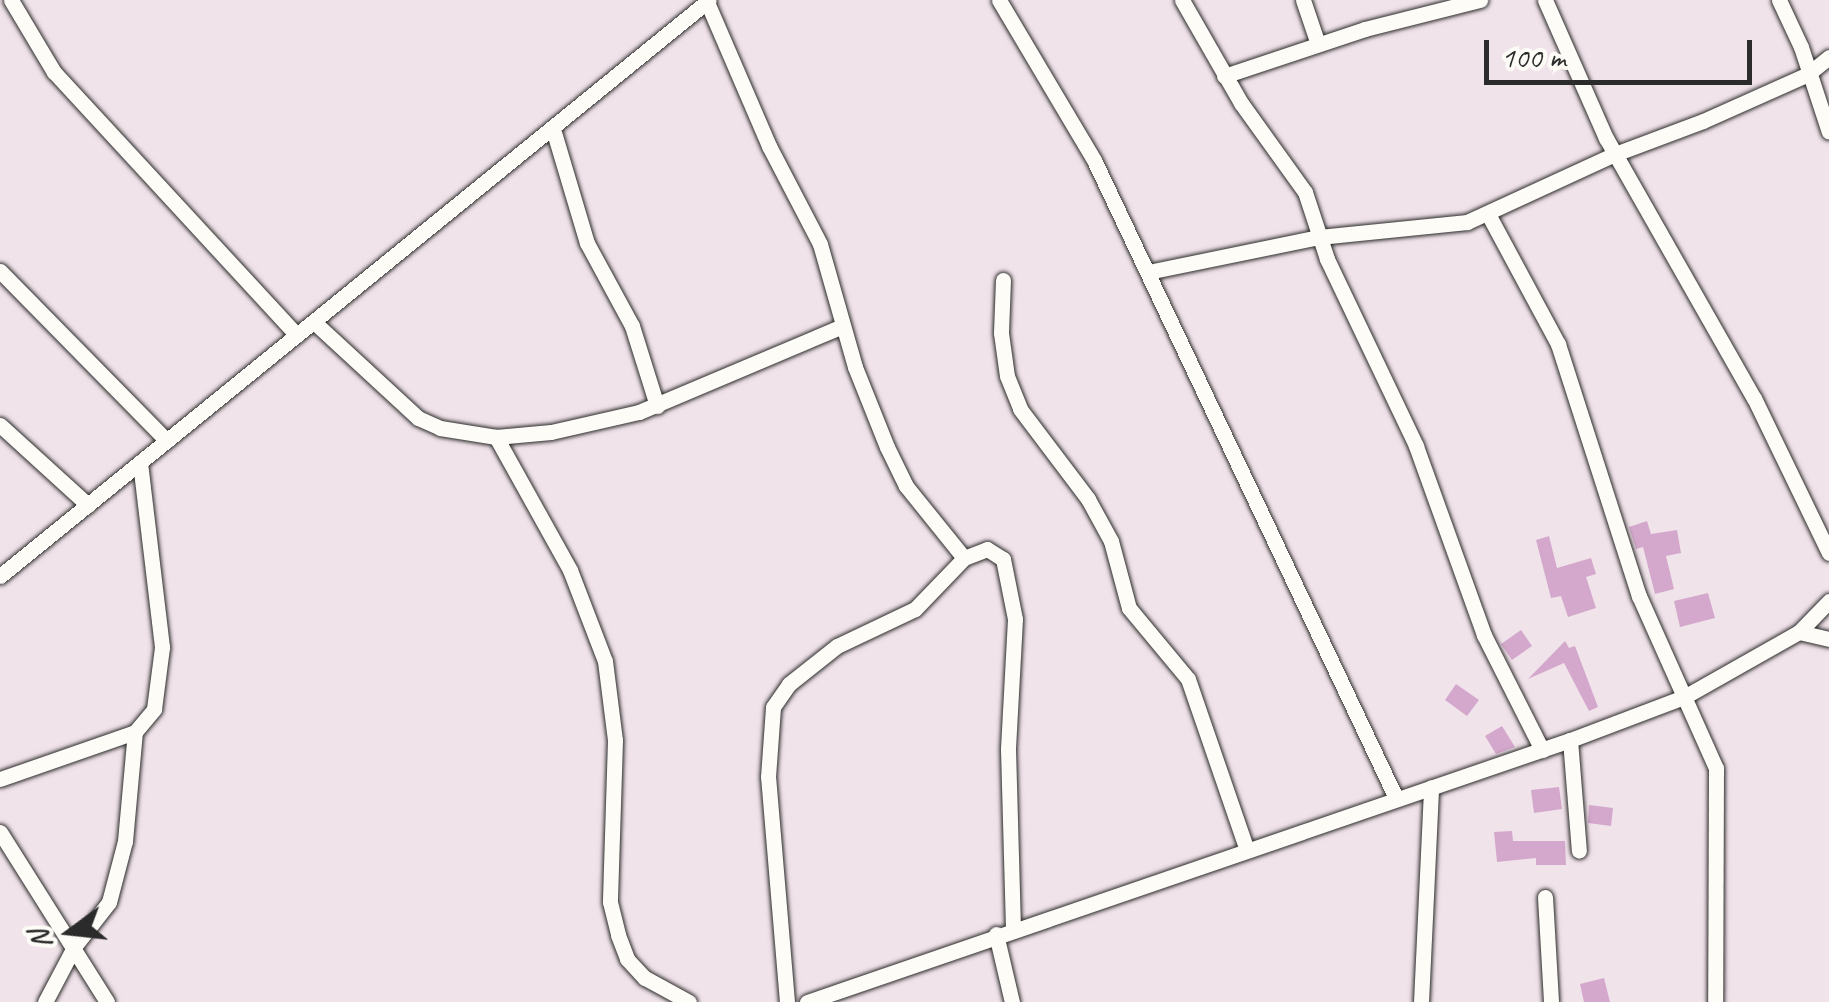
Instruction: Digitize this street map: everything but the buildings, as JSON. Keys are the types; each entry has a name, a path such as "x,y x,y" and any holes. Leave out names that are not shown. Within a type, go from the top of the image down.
{"street":[{"path":"10,0 61,81 298,335"},
{"path":"999,0 1094,160 1396,798"},
{"path":"1182,0 1224,76 1305,192 1320,237 1416,446 1484,635 1542,750"},
{"path":"1303,0 1318,44"},
{"path":"1224,76 1318,44 1480,0"},
{"path":"1545,0 1615,154 1754,398 1829,553"},
{"path":"1779,0 1829,132"},
{"path":"0,576 708,1 769,146 820,244 843,326 897,469 964,558"},
{"path":"1148,272 1320,237 1448,225 1488,214 1615,154 1703,121 1808,74 1829,57"},
{"path":"553,129 594,261 632,326 657,406"},
{"path":"1488,214 1558,344 1638,596 1716,768 1715,1002"},
{"path":"0,271 167,441"},
{"path":"1004,280 1001,333 1007,376 1020,408 1088,499 1111,542 1129,608 1188,679 1247,850"},
{"path":"314,322 418,418 440,428 496,437 551,432 657,406 843,326"},
{"path":"0,424 88,505"},
{"path":"496,437 570,570 605,661 614,740 610,902 618,935 627,959 645,978 689,1002"},
{"path":"0,779 135,732 154,709 162,647 140,462"},
{"path":"787,1002 768,777 773,707 789,684 837,646 914,610 964,558 987,549 1004,559 1015,619 1008,732 1014,928"},
{"path":"807,1002 996,934 1542,750 1684,697 1799,632 1829,600"},
{"path":"1799,632 1829,639"},
{"path":"45,1002 74,946 109,902 125,841 135,732"},
{"path":"1570,740 1579,851"},
{"path":"1421,1002 1431,787"},
{"path":"0,832 107,1002"},
{"path":"1545,897 1551,1002"},
{"path":"996,934 1012,1002"},
{"path":"859,983 860,1002"}]}
